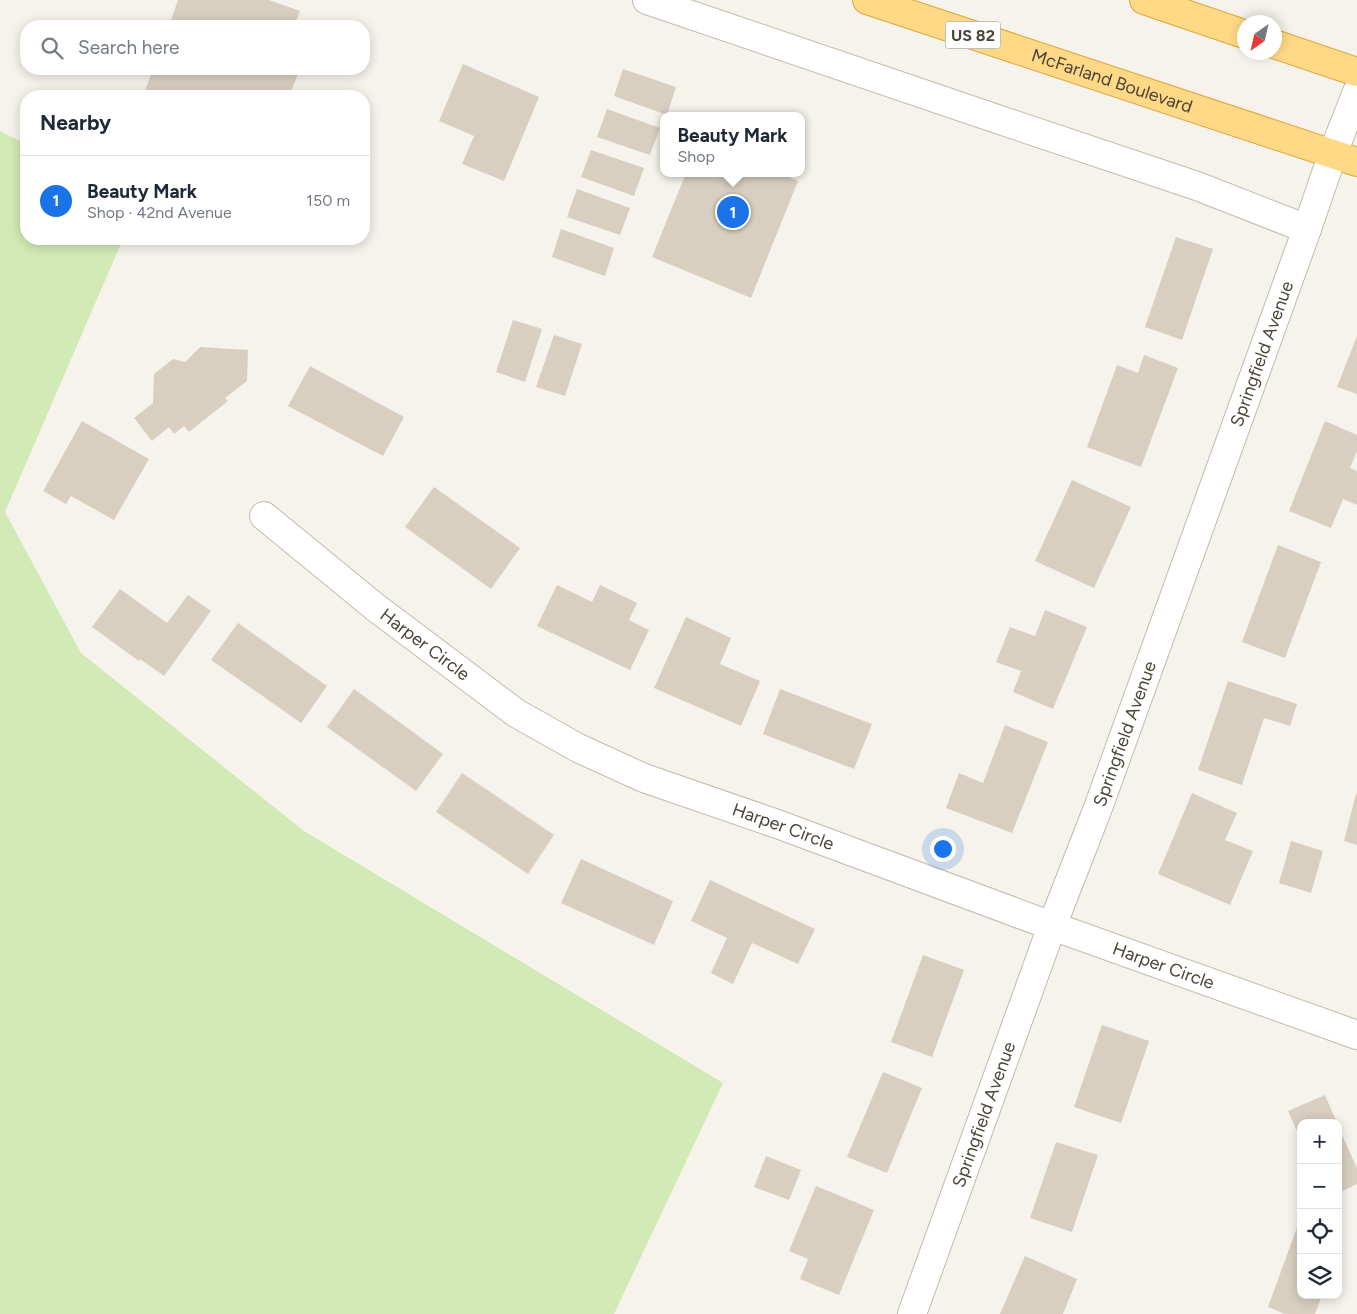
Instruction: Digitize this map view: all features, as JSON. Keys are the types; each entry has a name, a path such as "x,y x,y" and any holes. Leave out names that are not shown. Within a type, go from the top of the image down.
{"highway":[{"name":"McFarland Boulevard","path":"867,0 1345,158"},
{"path":"1144,0 1237,32"},
{"path":"1282,47 1357,72"}],"street":[{"path":"647,0 707,9 1006,122 1197,186 1307,229"},
{"name":"Springfield Avenue","path":"912,1314 1052,926 1098,808 1307,229 1345,158 1357,92"},
{"name":"Harper Circle","path":"264,516 374,607 516,713 578,748 644,778 780,824 1052,926 1357,1035"}],"green space":[{"path":"0,131 20,141 20,245 120,245 5,512 81,653 304,831 723,1083 614,1314 0,1314"}],"building":[{"path":"178,0 269,0 300,11 296,20 171,20"},
{"path":"463,64 539,97 504,181 462,164 474,136 439,121"},
{"path":"623,69 676,87 668,112 660,112 614,96"},
{"path":"151,75 298,75 291,90 145,90"},
{"path":"607,109 660,128 650,155 597,137"},
{"path":"591,150 644,168 634,196 581,177"},
{"path":"684,177 788,177 798,181 751,298 652,257"},
{"path":"577,189 630,208 620,235 567,217"},
{"path":"561,229 614,248 605,276 552,257"},
{"path":"1176,237 1213,249 1182,340 1145,327"},
{"path":"513,320 542,329 525,382 496,372"},
{"path":"554,335 582,344 565,396 536,387"},
{"path":"1357,336 1357,394 1337,387"},
{"path":"200,347 248,350 247,381 225,398 228,401 189,432 184,426 174,434 169,427 152,441 134,418 153,403 154,374 173,359 185,362"},
{"path":"1144,355 1178,368 1141,467 1087,447 1117,365 1138,373"},
{"path":"310,366 404,417 383,456 288,406"},
{"path":"82,421 149,459 114,520 71,496 66,504 43,491"},
{"path":"1325,421 1357,435 1357,451 1350,468 1357,471 1357,505 1343,499 1331,528 1289,511"},
{"path":"1072,480 1131,507 1094,588 1035,561"},
{"path":"434,487 520,548 491,589 405,527"},
{"path":"1278,545 1321,562 1285,658 1242,642"},
{"path":"557,585 592,602 600,585 637,603 629,620 649,630 630,670 537,626"},
{"path":"120,589 167,623 188,595 211,611 164,676 140,659 139,661 92,627"},
{"path":"1045,610 1087,627 1053,709 1013,692 1021,671 996,662 1010,627 1035,636"},
{"path":"686,617 731,638 720,664 760,681 741,726 654,688"},
{"path":"238,623 327,686 301,723 211,660"},
{"path":"1228,681 1297,704 1290,726 1264,718 1242,785 1198,770"},
{"path":"354,689 443,754 416,791 327,727"},
{"path":"780,689 872,724 854,769 763,734"},
{"path":"1005,725 1048,742 1012,833 946,808 959,773 983,783"},
{"path":"462,773 554,835 528,874 436,812"},
{"path":"1192,793 1237,813 1225,840 1253,851 1230,905 1158,874"},
{"path":"1357,794 1357,845 1344,841"},
{"path":"1291,841 1323,851 1311,893 1279,883"},
{"path":"581,859 673,901 654,945 561,903"},
{"path":"710,880 815,929 798,964 752,943 733,984 711,973 727,938 691,921"},
{"path":"923,955 964,970 932,1057 891,1042"},
{"path":"1102,1025 1149,1041 1121,1123 1074,1107"},
{"path":"883,1072 922,1088 887,1173 847,1157"},
{"path":"1325,1095 1335,1119 1297,1119 1297,1131 1288,1111"},
{"path":"1342,1135 1357,1168 1357,1184 1342,1191"},
{"path":"1056,1142 1098,1155 1072,1232 1030,1218"},
{"path":"766,1156 801,1170 789,1200 754,1187"},
{"path":"816,1186 874,1210 839,1295 800,1279 808,1259 789,1251"},
{"path":"1297,1227 1297,1299 1321,1299 1315,1314 1285,1314 1268,1307"},
{"path":"1025,1256 1077,1279 1063,1314 1000,1314"}],"place":[{"name":"Beauty Mark","path":"733,212"}]}
